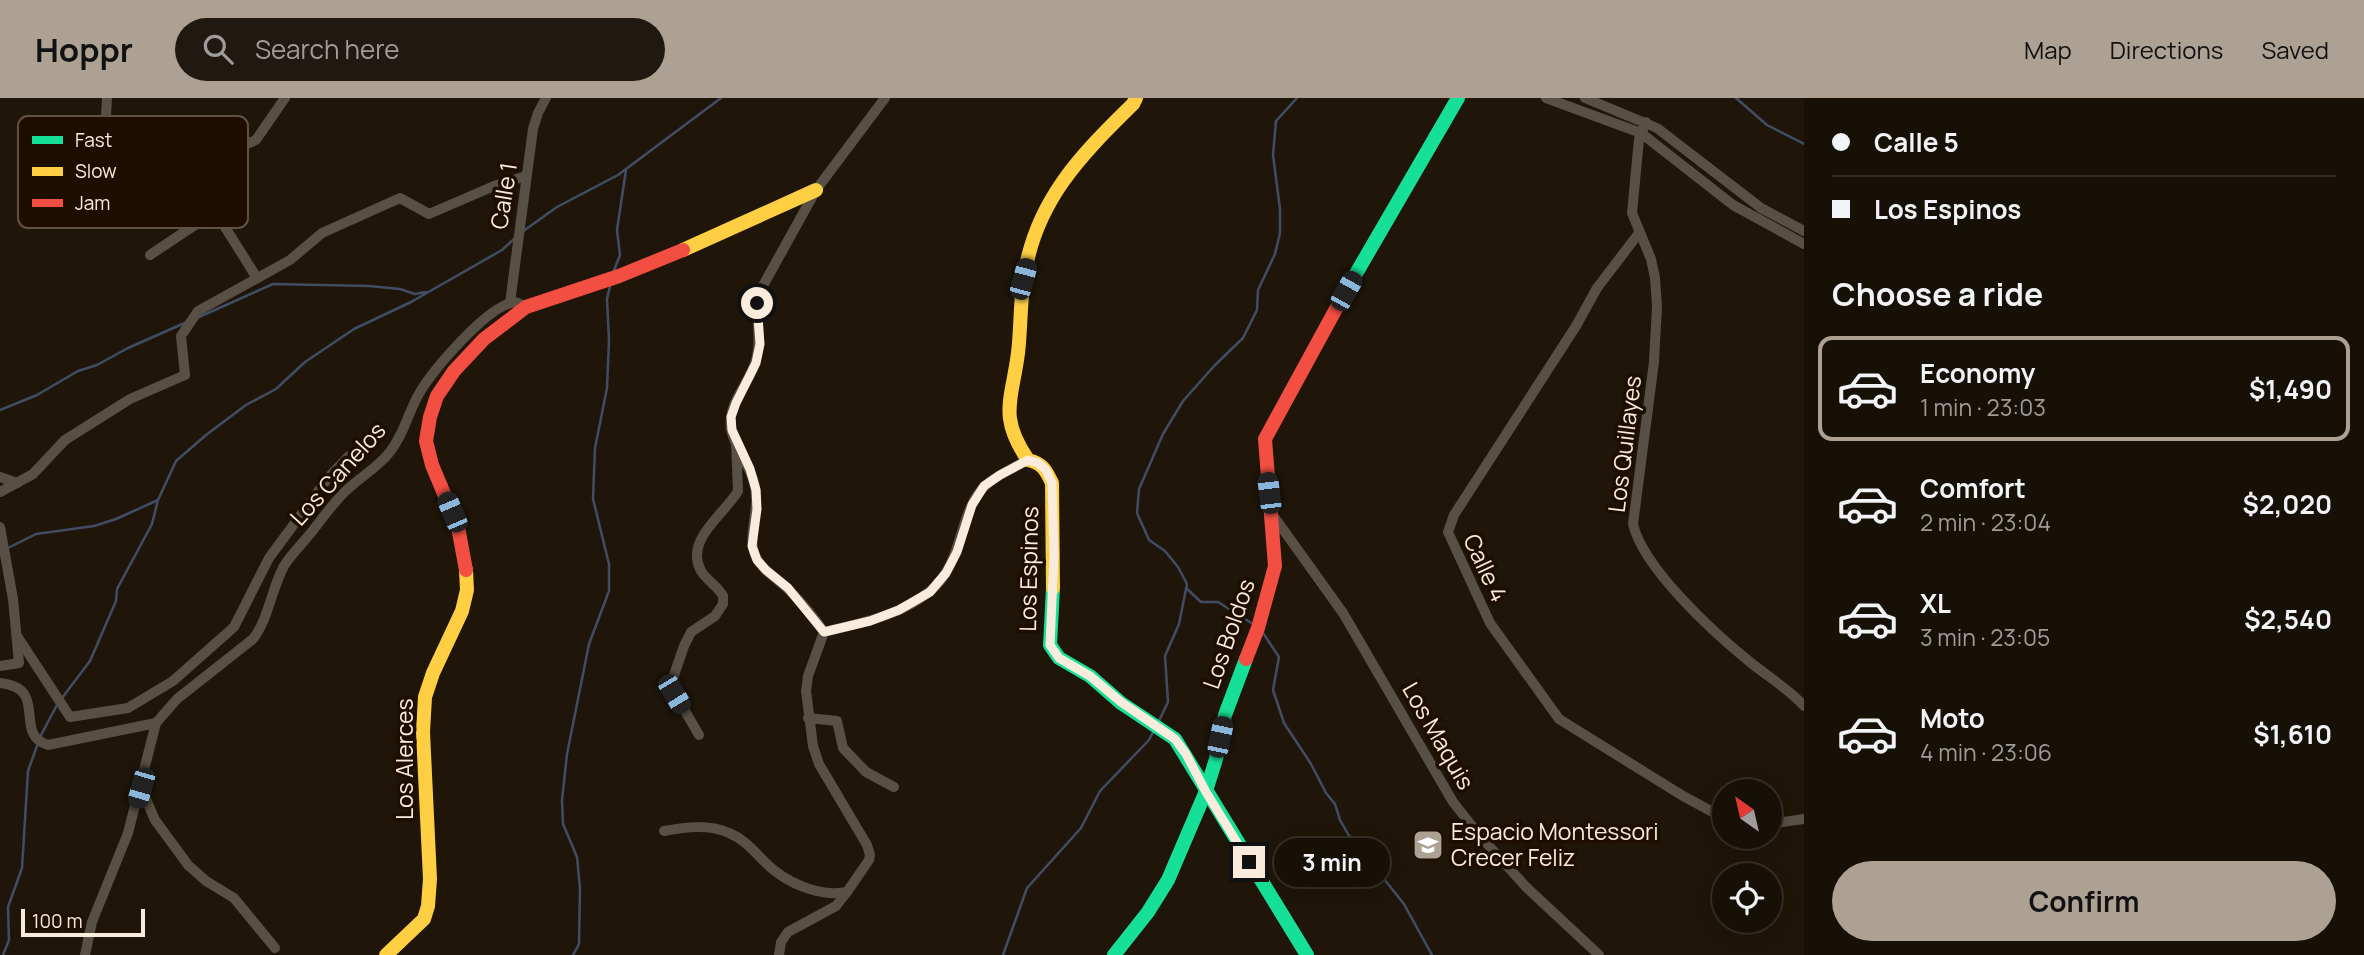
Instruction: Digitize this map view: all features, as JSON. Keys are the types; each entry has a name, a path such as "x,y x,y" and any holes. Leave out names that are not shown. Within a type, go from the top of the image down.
{"street":[{"path":"106,116 107,98"},
{"path":"248,143 256,140 285,98"},
{"name":"Calle 1","path":"510,303 535,121 545,98"},
{"path":"824,632 788,588 757,560 752,546 757,509 756,490 750,469 736,442 731,417 758,353 757,303 760,291 816,190 885,98"},
{"name":"Los Espinos","path":"1136,98 1065,174 1043,216 1023,279 1021,329 1007,426 1016,445 1028,460 1038,463 1046,470 1052,483 1054,555 1050,645 1059,658 1090,676 1121,702 1175,739 1307,955"},
{"name":"Los Boldos","path":"1114,955 1148,912 1168,880 1206,792 1225,715 1272,583 1275,566 1265,439 1358,268 1458,98"},
{"path":"1546,98 1642,133 1733,205 1804,244"},
{"path":"1585,98 1646,122 1761,208 1804,231"},
{"name":"Los Quillayes","path":"1646,122 1639,139 1632,213 1651,259 1657,306 1654,362 1633,524 1651,563 1728,645 1804,706"},
{"path":"0,492 33,474 65,440 130,399 185,375 181,336 198,311 290,260 322,233 400,198 429,214 494,186 526,176"},
{"name":"Los Alerces","path":"386,955 424,919 428,906 430,879 425,697 433,673 462,611 467,590 465,561 458,527 432,466 426,441 429,417 437,396 454,371 485,339 526,307 619,276 816,190"},
{"path":"150,255 190,228"},
{"path":"226,228 257,278"},
{"name":"Calle 4","path":"1639,233 1597,288 1454,515 1448,532 1490,623 1559,719 1712,812"},
{"path":"510,303 517,302 526,307"},
{"name":"Los Canelos","path":"85,955 92,922 128,833 156,723 177,699 253,639 263,627 285,565 347,489 388,454 402,435 406,417 421,390 449,354 474,328 510,303"},
{"path":"699,735 674,694 673,678 691,632 715,616 723,604 723,596 700,570 696,554 700,540 738,491 736,442"},
{"path":"17,636 70,717 128,708 173,681 234,627 269,558 328,478 349,456"},
{"path":"824,632 870,621 899,610 930,592 946,573 957,552 972,505 984,486 1028,460"},
{"path":"0,477 18,483"},
{"name":"Los Maquis","path":"1271,513 1343,613 1453,802 1526,887 1599,955"},
{"path":"0,527 13,599 19,663 0,666"},
{"path":"779,955 781,942 788,932 836,906 869,860 870,850 819,764 808,718 808,676 824,632"},
{"path":"0,683 24,692 29,702 33,733 38,740 48,745 156,723"},
{"path":"808,718 837,720 843,748 866,772 894,787"},
{"path":"141,788 155,820 188,865 206,881 234,898 275,948"},
{"path":"1782,822 1804,819"},
{"path":"664,831 687,827 729,833 747,843 776,872 786,877 824,894 847,892"}],"waterway":[{"path":"522,232 557,207 618,175 721,98"},
{"path":"1158,723 1168,702 1165,656 1179,624 1187,584 1165,551 1149,540 1137,513 1139,489 1163,434 1183,401 1243,338 1257,310 1258,290 1275,254 1280,233 1280,209 1273,155 1276,121 1297,98"},
{"path":"1736,98 1767,125 1804,144"},
{"path":"613,273 620,255 617,230 626,170"},
{"path":"62,698 90,661 116,601 117,589 152,524 158,500 176,461 246,405 276,389 305,362 354,329 411,302 502,250 514,239"},
{"path":"199,317 273,284 369,286 400,289 415,294 426,292"},
{"path":"573,955 579,944 580,888 577,857 563,824 562,800 567,754 589,644 609,591 609,564 593,499 595,448 607,388 607,299 610,286"},
{"path":"0,410 37,395 78,371 97,365 187,322"},
{"path":"6,549 36,534 94,526 116,519 158,500"},
{"path":"1187,589 1201,602 1218,602 1253,624"},
{"path":"1261,630 1279,657 1273,690 1284,723 1335,804 1348,834 1404,904 1432,955"},
{"path":"40,737 58,703"},
{"path":"1003,955 1027,888 1081,828 1100,791 1149,740 1153,732"},
{"path":"3,955 9,940 8,907 22,868 28,771 38,743"}],"traffic: fast":[{"path":"1343,296 1458,98"},
{"path":"1053,588 1050,645 1059,658 1090,676 1121,703 1175,739 1307,955"},
{"path":"1114,955 1148,912 1168,880 1206,791 1225,715 1246,659"}],"traffic: slow":[{"path":"1053,588 1052,483 1043,468 1028,460 1019,445 1010,419 1024,278 1038,226 1063,181 1136,98"},
{"path":"683,250 816,190"},
{"path":"386,955 424,919 428,906 430,879 423,732 425,697 433,673 462,611 467,590 466,570"}],"traffic: jam":[{"path":"466,570 458,527 432,465 426,441 437,396 454,371 484,339 526,307 619,276 683,250"},
{"path":"1246,659 1258,628 1275,566 1265,439 1343,296"}],"place":[{"name":"Espacio Montessori Crecer Feliz","path":"1428,845"}],"route":[{"path":"757,303 760,344 756,363 748,375 731,417 736,442 750,469 756,490 757,509 752,546 757,560 788,588 824,632 870,621 899,610 930,592 946,573 957,552 972,505 984,486 1028,460 1038,463 1046,470 1052,483 1054,555 1050,645 1059,658 1090,676 1121,702 1175,739 1249,862"}]}
